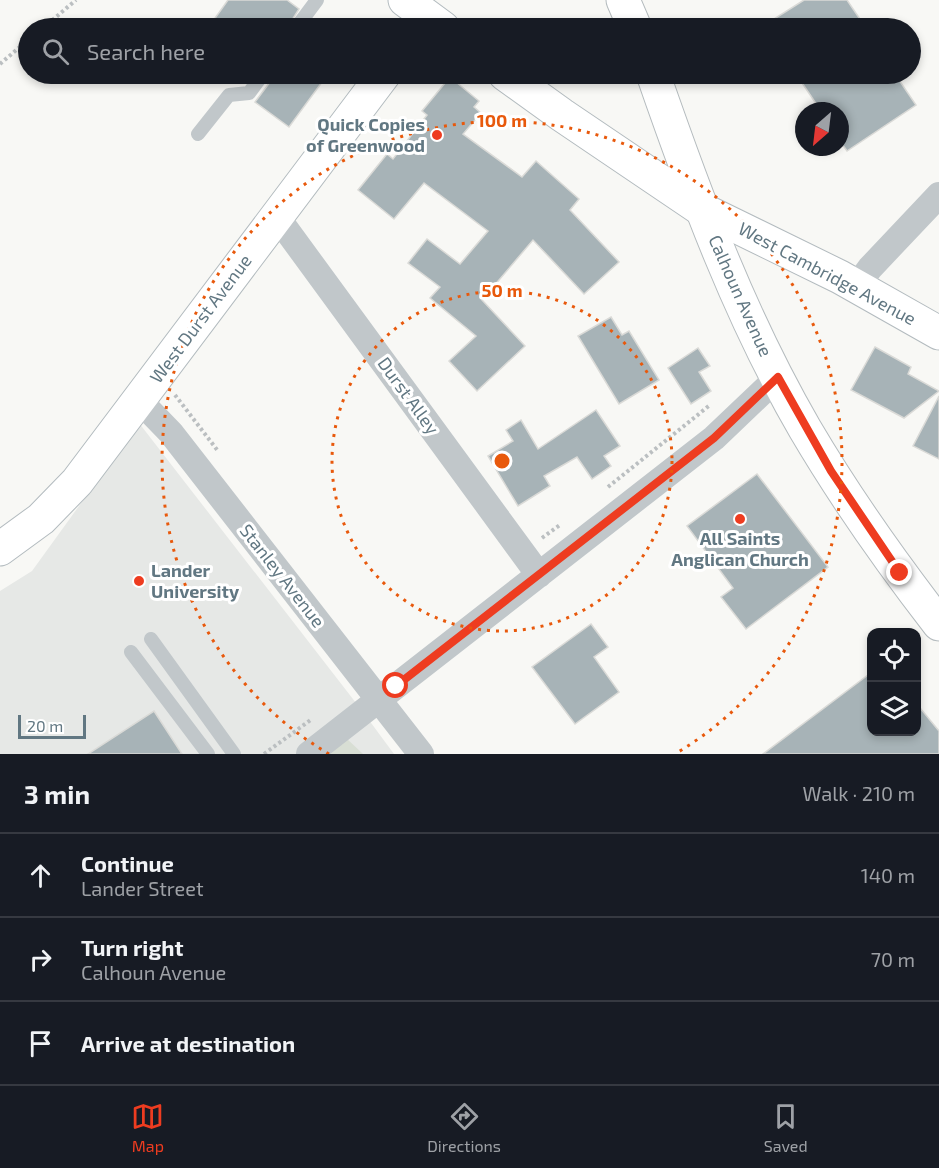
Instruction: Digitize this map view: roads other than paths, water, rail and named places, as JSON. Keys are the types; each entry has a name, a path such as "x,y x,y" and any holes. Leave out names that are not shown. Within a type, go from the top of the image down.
{"main road":[{"path":"622,0 630,18"},
{"name":"West Durst Avenue","path":"0,549 55,506 140,401 376,84"},
{"name":"West Cambridge Avenue","path":"520,84 701,209 856,287 939,333"},
{"name":"Calhoun Avenue","path":"657,84 701,209 778,377 831,471 900,573 939,624"}],"street":[{"path":"856,287 874,263 939,195"},
{"name":"Durst Alley","path":"277,216 539,575"},
{"path":"309,754 714,438 778,377"},
{"name":"Stanley Avenue","path":"140,401 171,433 421,754"}],"lane":[{"path":"304,18 317,0"},
{"path":"198,134 230,95 249,93 256,84"},
{"path":"151,639 234,754"},
{"path":"131,652 208,754"}],"place":[{"name":"Quick Copies of Greenwood","path":"437,135"},
{"name":"All Saints Anglican Church","path":"740,519"},
{"name":"Lander University","path":"139,581"}]}
